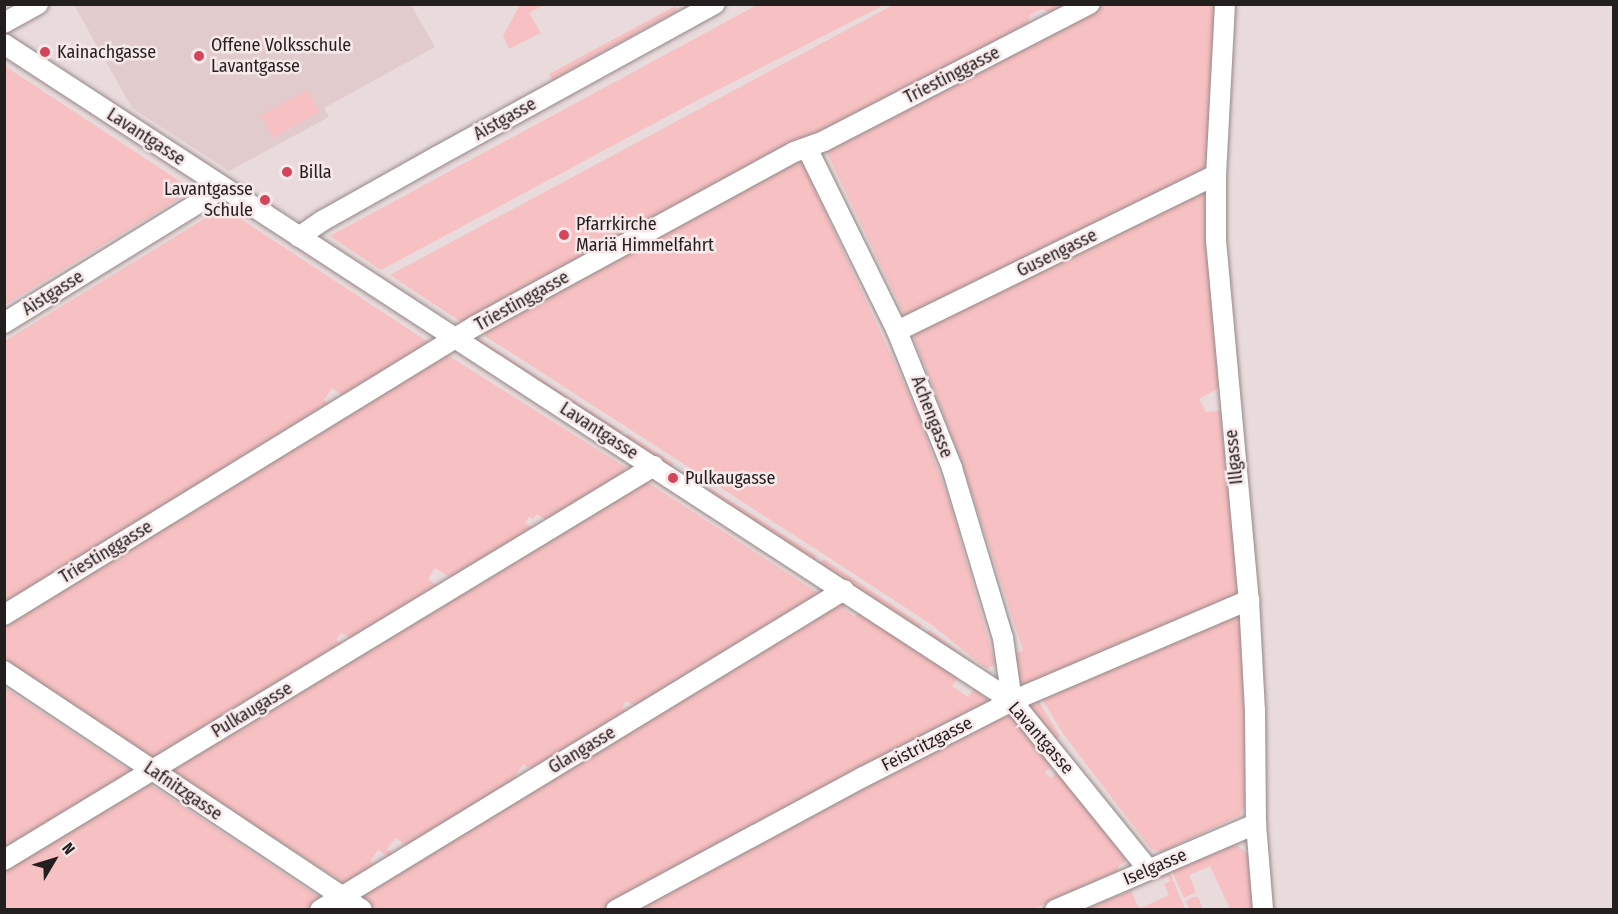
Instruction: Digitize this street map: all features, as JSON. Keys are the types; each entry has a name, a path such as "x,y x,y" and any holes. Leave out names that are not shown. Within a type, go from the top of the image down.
{"street":[{"path":"4,23 38,4"},
{"name":"Aistgasse","path":"299,237 380,189 715,4"},
{"name":"Triestinggasse","path":"4,615 456,338 794,152 807,148 1090,4"},
{"name":"Illgasse","path":"1225,4 1215,175 1219,285 1249,600 1255,710 1256,824 1263,909"},
{"name":"Lavantgasse","path":"4,44 1012,701 1148,869"},
{"name":"Achengasse","path":"807,148 897,331 923,391 967,515 1003,638 1012,701"},
{"name":"Gusengasse","path":"897,331 1215,175"},
{"name":"Aistgasse","path":"4,323 223,188"},
{"name":"Pulkaugasse","path":"4,860 654,466"},
{"name":"Glangasse","path":"320,909 844,590"},
{"name":"Feistritzgasse","path":"616,909 863,777 1012,701 1249,600"},
{"name":"Lafnitzgasse","path":"4,671 362,909"},
{"name":"Iselgasse","path":"1055,909 1256,824"}],"shaded area":[{"name":"Offene Volksschule Lavantgasse","path":"74,5 411,5 435,47 324,108 329,117 229,171 132,108"},
{"path":"520,5 544,5 529,13 541,33 509,49 503,36"},
{"path":"757,5 884,5 694,102 381,270 330,236"},
{"path":"893,5 1065,5 1049,12 1042,9 1030,15 1027,25 876,102 471,323 460,321 390,275"},
{"path":"1099,5 1219,5 1208,169 914,318 905,316 826,151 828,144"},
{"path":"675,6 677,11 552,80 549,74"},
{"path":"5,66 187,186 188,193 5,305"},
{"path":"307,90 319,112 273,138 261,115"},
{"path":"795,161 803,164 914,405 950,503 995,664 987,669 932,625 485,336 485,331"},
{"path":"1200,190 1205,193 1218,388 1199,399 1206,412 1220,411 1239,591 1235,598 1040,683 1034,680 1033,687 1029,687 1018,681 1012,655 1023,650 961,460 914,338 916,330"},
{"path":"217,211 227,211 235,215 428,342 427,348 346,398 332,388 324,400 332,406 5,604 5,341"},
{"path":"479,339 623,432 615,436 479,344"},
{"path":"449,356 625,467 625,474 548,521 537,514 533,519 529,517 525,523 535,529 453,579 435,568 428,579 440,588 354,639 341,633 336,640 345,645 159,758 151,759 5,662 5,622 440,357"},
{"path":"628,434 674,464 670,470 621,439"},
{"path":"636,482 647,482 818,593 820,598 641,708 626,701 622,708 632,712 536,772 523,764 516,775 520,782 409,848 396,838 387,849 398,856 392,859 378,850 370,862 378,868 348,886 171,772 171,766"},
{"path":"710,488 817,556 814,562 707,494"},
{"path":"824,559 922,625 918,632 817,564"},
{"path":"849,599 844,609 855,617 861,608 959,676 952,686 968,697 974,689 987,699 987,705 609,909 378,909 361,898 360,893 829,606"},
{"path":"1234,613 1242,617 1246,804 1240,815 1162,852 1151,849 1064,735 1039,694"},
{"path":"930,630 992,678 924,636"},
{"path":"5,688 129,770 128,776 5,852"},
{"path":"1036,697 1060,736 1051,742 1024,710 1026,701"},
{"path":"1004,714 1010,715 1054,764 1045,772 1051,778 1059,771 1126,854 1125,862 1119,865 1117,872 1034,909 628,910"},
{"path":"139,784 149,784 319,897 319,903 309,910 5,910 5,867"},
{"path":"1235,844 1248,854 1254,909 1230,909 1210,866 1189,875 1196,892 1184,898 1172,871"},
{"path":"1170,873 1185,909 1139,910 1169,895 1164,884 1170,881 1168,876 1162,879 1161,876"},
{"path":"1131,890 1139,909 1086,909"},
{"path":"1198,897 1203,909 1189,909 1186,901"}],"place":[{"name":"Kainachgasse","path":"45,52"},
{"name":"Offene Volksschule Lavantgasse","path":"199,56"},
{"name":"Billa","path":"287,172"},
{"name":"Lavantgasse Schule","path":"265,200"},
{"name":"Pfarrkirche Mariä Himmelfahrt","path":"564,235"},
{"name":"Pulkaugasse","path":"673,478"}]}
